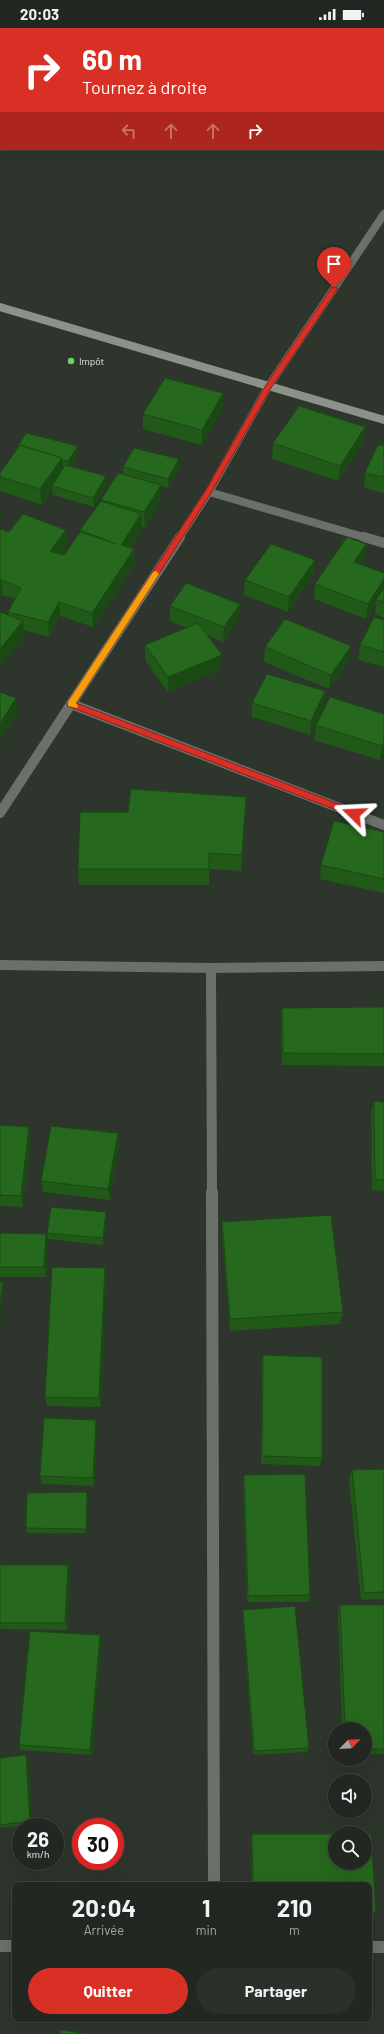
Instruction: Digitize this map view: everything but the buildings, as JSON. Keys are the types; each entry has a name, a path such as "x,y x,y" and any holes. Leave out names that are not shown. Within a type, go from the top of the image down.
{"street":[{"path":"0,813 209,492 268,387 384,214"},
{"path":"0,307 384,420"},
{"path":"209,492 384,543"},
{"path":"71,704 384,825"},
{"path":"0,965 211,968 384,966"},
{"path":"211,968 214,1882"},
{"path":"0,1946 12,1946"},
{"path":"372,1947 384,1947"}],"slow traffic":[{"path":"74,706 71,704 156,574"}],"place":[{"name":"Impôt","path":"71,361"}],"route":[{"path":"334,288 268,387 209,492 71,704 354,814"}]}
